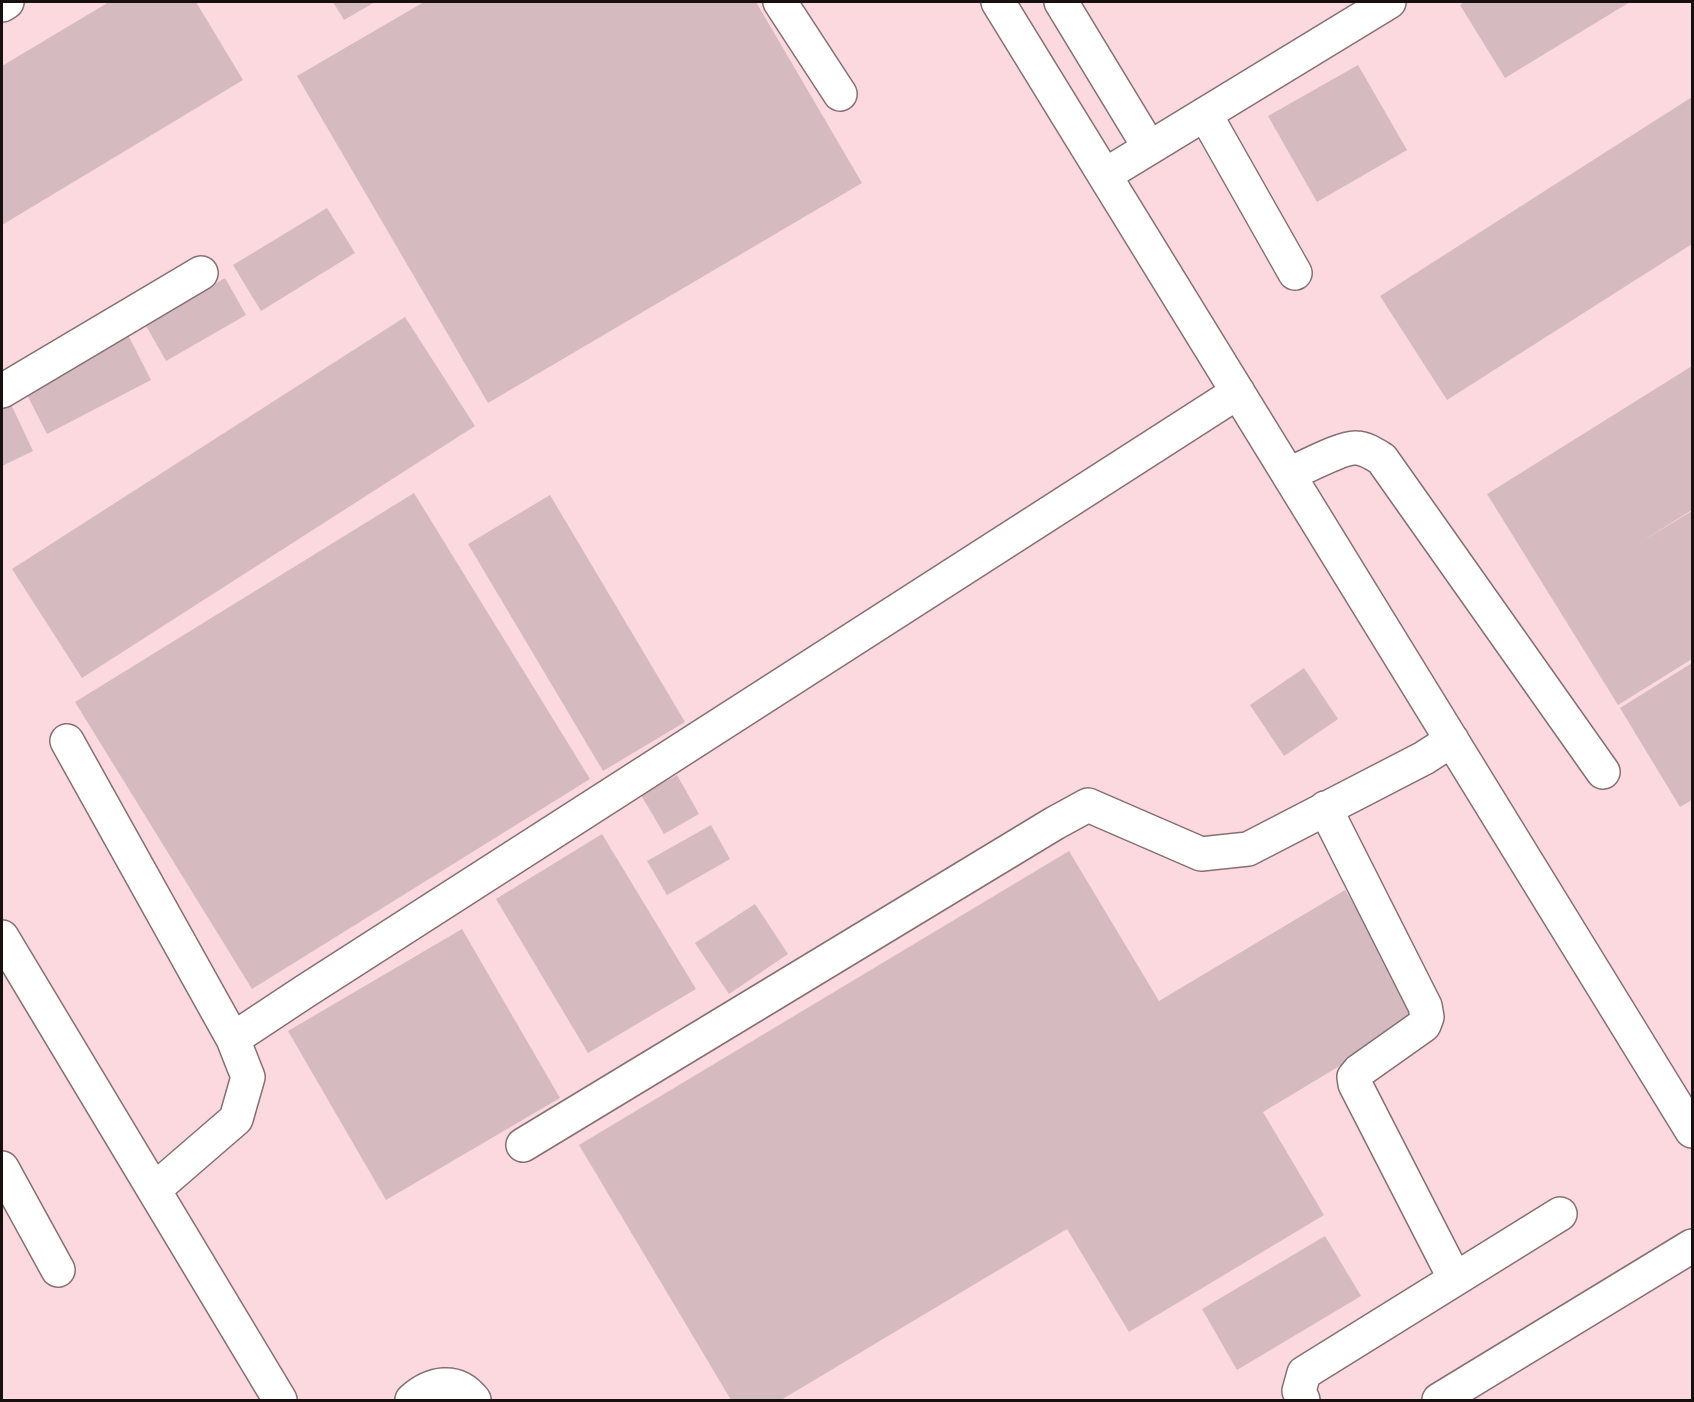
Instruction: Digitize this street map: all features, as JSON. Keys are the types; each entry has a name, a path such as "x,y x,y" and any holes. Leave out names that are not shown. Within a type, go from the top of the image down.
{"street":[{"path":"2,5 7,2"},
{"path":"780,2 840,94"},
{"path":"998,2 1692,1131"},
{"path":"1061,2 1149,147"},
{"path":"1105,175 1389,2"},
{"path":"1205,114 1295,273"},
{"path":"2,391 201,273"},
{"path":"233,1039 1238,392"},
{"path":"1289,474 1355,447 1367,450 1382,459 1603,772"},
{"path":"523,1145 1088,805 1201,854 1248,849 1424,758 1452,740"},
{"path":"68,741 233,1039 248,1077 236,1119 155,1189"},
{"path":"1325,808 1425,1006 1427,1017 1424,1025 1359,1071 1354,1077 1354,1084 1455,1279"},
{"path":"2,936 280,1401"},
{"path":"2,1168 58,1270"},
{"path":"1304,1401 1299,1391 1304,1373 1560,1214"},
{"path":"1439,1401 1692,1246"},
{"path":"412,1401 423,1390 444,1384 466,1390 474,1401"}],"shaded area":[{"path":"2,2 1692,2 1692,1400 2,1400"}],"building":[{"path":"109,2 196,2 243,80 2,225 2,66"},
{"path":"333,2 375,2 344,20"},
{"path":"424,2 756,2 862,183 488,403 297,76"},
{"path":"1465,2 1630,2 1505,78 1460,5"},
{"path":"1358,65 1407,150 1317,202 1268,116"},
{"path":"1692,97 1692,244 1447,400 1380,296"},
{"path":"327,208 355,253 261,311 233,265"},
{"path":"225,278 246,315 166,361 145,324"},
{"path":"405,317 475,426 82,678 12,569"},
{"path":"125,329 151,380 47,434 21,383"},
{"path":"1692,366 1692,510 1639,543 1692,511 1692,659 1618,705 1487,494"},
{"path":"9,400 33,451 2,466 2,404"},
{"path":"414,493 590,779 252,989 75,702"},
{"path":"550,495 685,722 603,771 468,544"},
{"path":"1692,663 1692,800 1680,807 1620,708"},
{"path":"1304,668 1338,719 1284,756 1250,705"},
{"path":"677,775 699,814 664,834 641,795"},
{"path":"711,825 730,859 667,895 647,861"},
{"path":"602,834 696,989 588,1053 496,899"},
{"path":"1069,851 1159,1001 1345,890 1421,1017 1263,1112 1324,1215 1129,1332 1067,1229 781,1400 731,1400 579,1145"},
{"path":"755,904 788,954 729,994 695,943"},
{"path":"462,929 560,1098 386,1200 288,1031"},
{"path":"1325,1236 1361,1296 1237,1370 1202,1309"}]}
